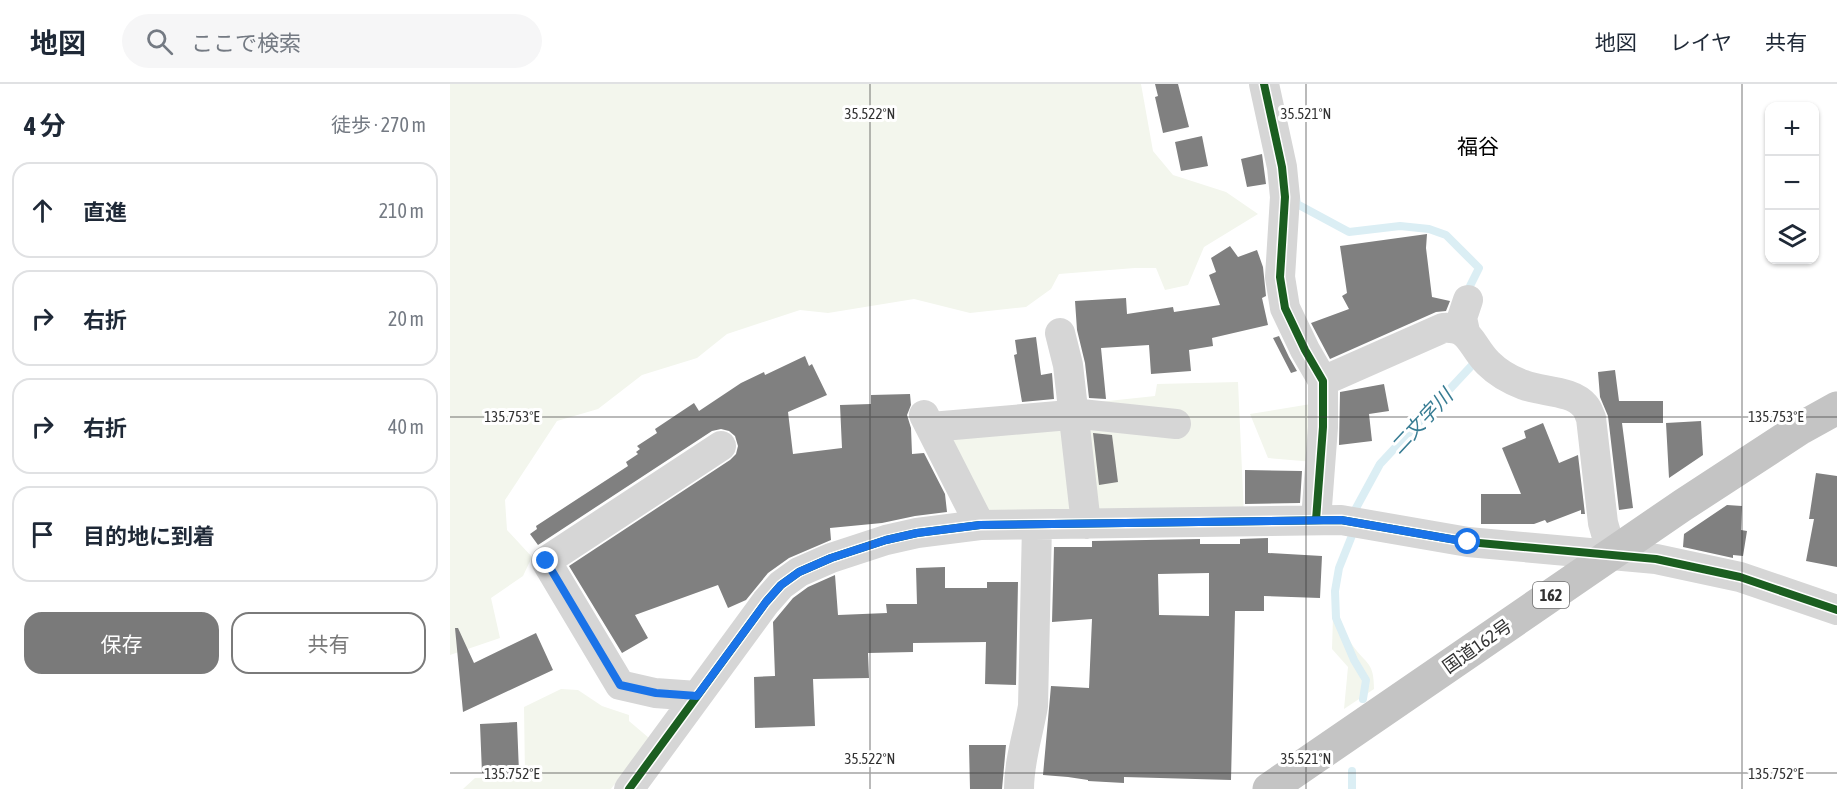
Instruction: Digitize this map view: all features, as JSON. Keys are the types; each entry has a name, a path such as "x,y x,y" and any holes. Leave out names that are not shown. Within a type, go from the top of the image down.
{"highway":[{"name":"国道162号","path":"1269,789 1736,470 1837,408"}],"street":[{"path":"1264,84 1282,167 1285,197 1280,277 1285,308 1323,381 1323,427 1316,520"},
{"path":"1468,300 1462,318 1466,332 1489,364 1506,377 1525,385 1576,398 1587,407 1591,418 1603,523 1611,554"},
{"path":"1323,381 1443,328 1454,328 1466,332"},
{"path":"1060,333 1068,365 1086,524"},
{"path":"980,525 928,421 1074,415 1176,424"},
{"path":"697,696 656,693 620,685 546,561 721,446"},
{"path":"629,789 766,602 781,585 799,572 831,558 886,540 917,533 980,525 1341,520 1468,542 1656,559 1740,577 1837,610"},
{"path":"1019,789 1019,773 1033,706 1037,525"}],"shaded area":[{"path":"450,84 1141,84 1153,151 1173,175 1226,192 1258,214 1204,247 1188,285 1165,290 1156,268 1135,268 1059,274 1051,289 1026,307 970,313 914,299 828,313 800,310 727,334 697,358 642,375 598,409 557,421 505,500 507,530 532,557 523,576 491,598 500,638 450,655"},
{"path":"1238,382 1244,515 985,519 942,431 1080,404 1155,396 1157,384"},
{"path":"1317,403 1314,462 1268,458 1250,414"},
{"path":"1337,615 1353,646 1369,665 1374,680 1374,689 1344,709 1348,667 1332,649 1333,616"},
{"path":"561,689 578,690 602,706 629,715 629,721 649,738 611,789 463,789 475,778 525,776 524,707"}],"building":[{"path":"1155,84 1178,84 1189,127 1163,133 1155,97 1158,96"},
{"path":"1202,136 1208,166 1181,171 1175,142"},
{"path":"1262,154 1266,184 1247,187 1241,159"},
{"path":"1427,234 1426,248 1432,297 1450,301 1446,311 1436,312 1330,359 1311,323 1349,309 1342,296 1347,293 1340,246"},
{"path":"1230,246 1238,257 1257,250 1263,267 1266,296 1262,298 1268,325 1212,338 1213,346 1189,350 1191,371 1151,374 1149,345 1101,348 1106,399 1089,398 1085,363 1077,330 1075,301 1126,298 1127,314 1173,307 1174,312 1220,305 1209,275 1216,272 1211,258"},
{"path":"1279,336 1297,371 1291,373 1273,338"},
{"path":"1036,337 1041,375 1052,373 1054,399 1022,402 1014,355 1017,354 1015,340"},
{"path":"805,356 809,366 812,364 827,395 788,412 793,454 842,448 840,405 871,404 871,395 910,394 911,405 907,415 911,428 912,454 924,453 945,494 947,512 882,523 830,528 831,540 789,558 768,573 746,600 728,608 718,585 635,615 648,638 622,653 569,566 730,460 736,454 738,446 735,436 721,429 712,431 538,545 530,534 537,529 536,526 628,466 626,462 638,454 636,452 640,449 637,446 657,433 655,429 694,403 699,411 741,383 764,372 765,375"},
{"path":"1615,370 1619,401 1663,401 1663,423 1622,423 1633,508 1619,510 1608,416 1600,397 1598,372"},
{"path":"1384,384 1389,411 1369,414 1372,441 1339,445 1340,392"},
{"path":"1701,421 1703,455 1669,478 1666,423"},
{"path":"1543,423 1559,463 1578,455 1585,514 1581,514 1581,510 1547,523 1545,520 1534,524 1481,524 1481,494 1521,494 1502,448 1526,438 1524,431"},
{"path":"1093,433 1112,435 1118,482 1099,485"},
{"path":"1245,470 1302,471 1300,503 1245,504"},
{"path":"1816,473 1837,476 1837,567 1806,561 1814,519 1809,519"},
{"path":"1727,505 1742,506 1741,530 1747,531 1743,556 1733,555 1733,558 1683,547 1684,534"},
{"path":"1268,538 1268,553 1322,556 1320,598 1264,596 1264,611 1235,611 1231,780 1124,777 1124,783 1043,775 1051,686 1089,688 1092,619 1052,622 1054,547 1092,547 1092,541 1200,539 1200,544 1240,544 1240,539","holes":["1209,573 1209,616 1159,615 1158,574"]},
{"path":"945,567 945,588 987,588 987,582 1018,582 1016,685 985,684 986,642 913,643 913,652 868,653 869,678 813,679 815,726 755,728 754,677 775,676 773,622 793,598 808,587 835,575 838,615 887,613 886,604 917,604 916,568"},
{"path":"455,628 458,628 474,663 536,633 553,670 463,712"},
{"path":"517,722 519,772 482,773 480,724"},
{"path":"969,745 1006,745 1002,789 970,789"}],"waterway":[{"name":"二文字川","path":"1296,197 1297,204 1349,232 1400,226 1429,229 1446,235 1479,268 1466,294"},
{"name":"二文字川","path":"1355,510 1380,464 1475,362 1473,360"},
{"name":"二文字川","path":"1353,533 1339,568 1335,591 1336,618 1354,660 1366,680 1363,699"},
{"name":"二文字川","path":"1352,771 1352,789"}],"cycle path":[{"path":"1264,84 1282,167 1285,197 1280,277 1285,308 1323,381 1323,427 1316,520"},
{"path":"629,789 766,602 781,585 799,572 831,558 886,540 917,533 980,525 1341,520 1468,542 1656,559 1740,577 1837,610"}],"district":[{"name":"福谷","path":"1478,146"}],"route":[{"path":"546,561 620,685 656,693 697,696 781,585 799,572 831,558 886,540 917,533 980,525 1341,520 1468,542"}]}
